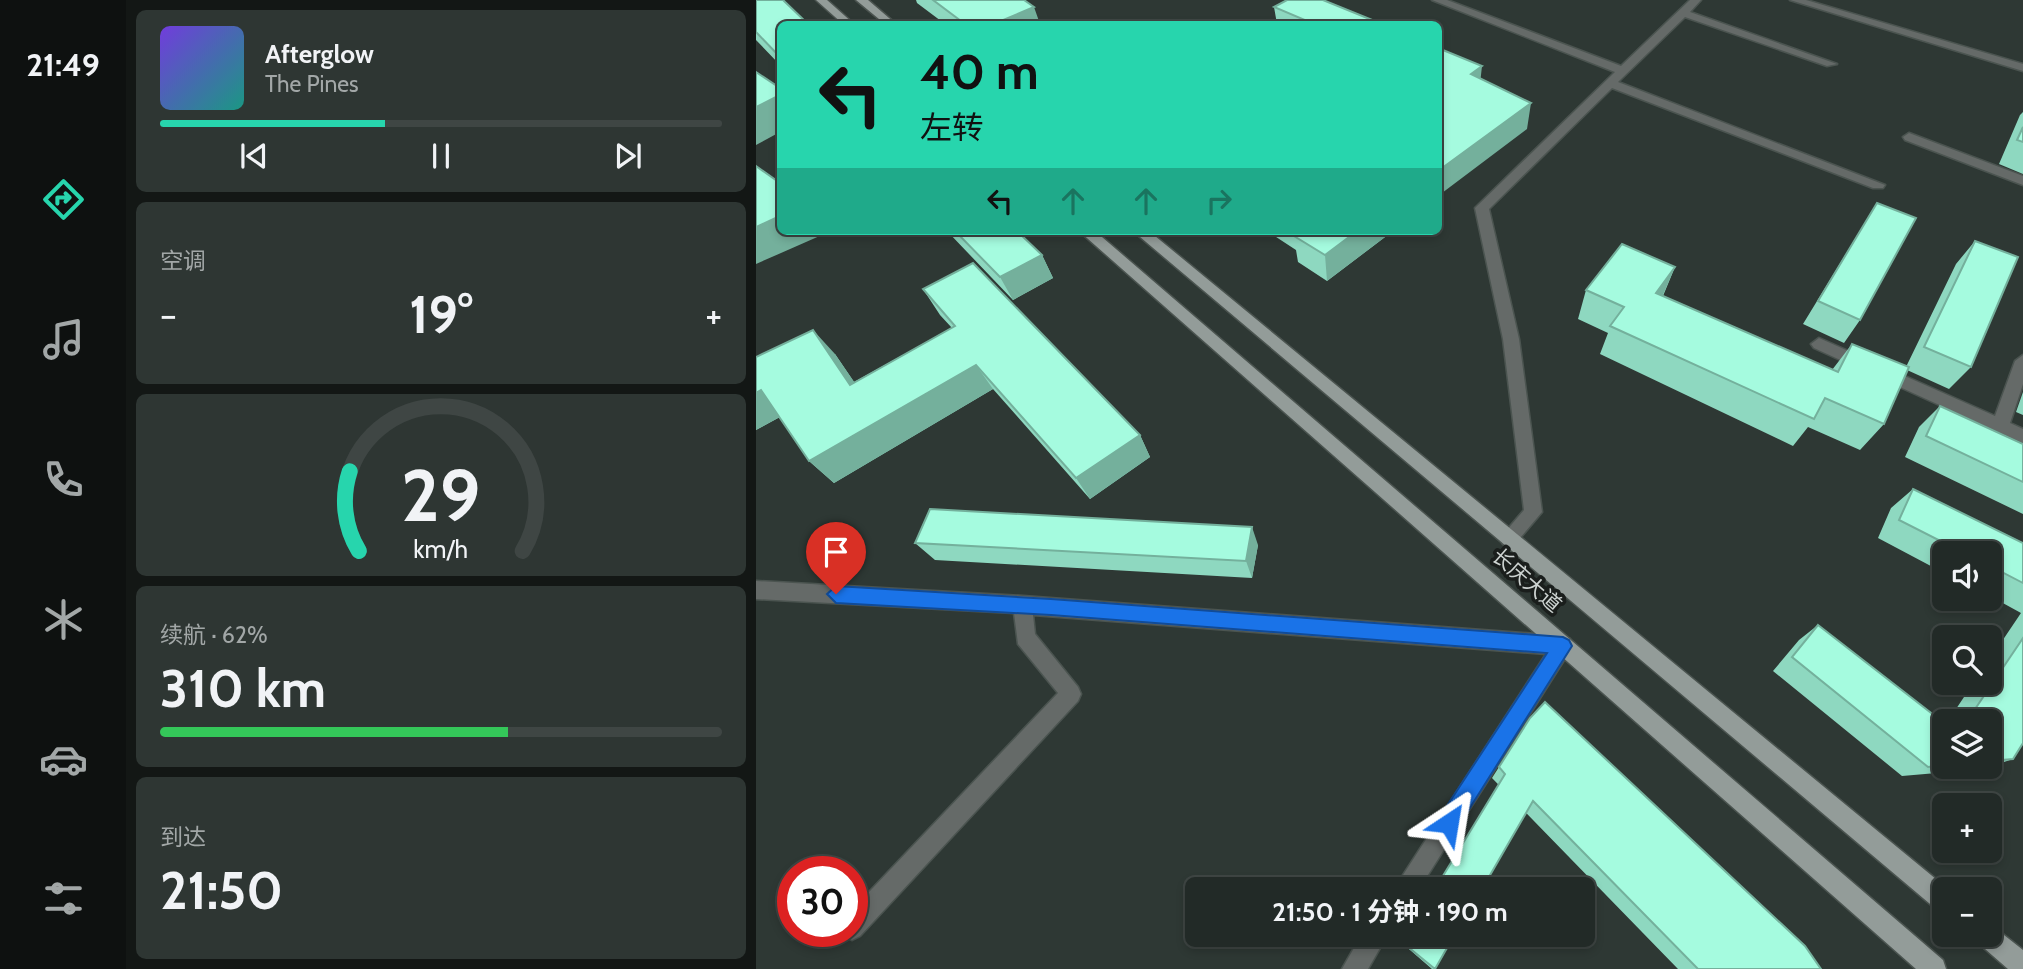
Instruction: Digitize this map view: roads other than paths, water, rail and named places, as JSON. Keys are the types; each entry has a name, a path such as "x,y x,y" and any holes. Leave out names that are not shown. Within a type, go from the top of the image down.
{"main road":[{"path":"821,0 846,21"},
{"path":"861,0 887,21"},
{"name":"长庆大道","path":"1091,235 1934,969"},
{"name":"长庆大道","path":"1145,235 1932,891"},
{"path":"2000,947 2023,968"}],"street":[{"path":"1437,0 1623,71"},
{"path":"1509,538 1533,512 1511,339 1482,208 1696,0"},
{"path":"1795,0 2023,68"},
{"path":"1682,13 1830,64"},
{"path":"1610,83 1878,185"},
{"path":"1909,137 2023,181"},
{"path":"1819,344 2023,436"},
{"path":"2000,426 2023,361"},
{"path":"756,590 1023,605 1563,646 1414,877"},
{"path":"868,911 1071,694 1025,637 1023,605"},
{"path":"1354,969 1368,947"}]}
